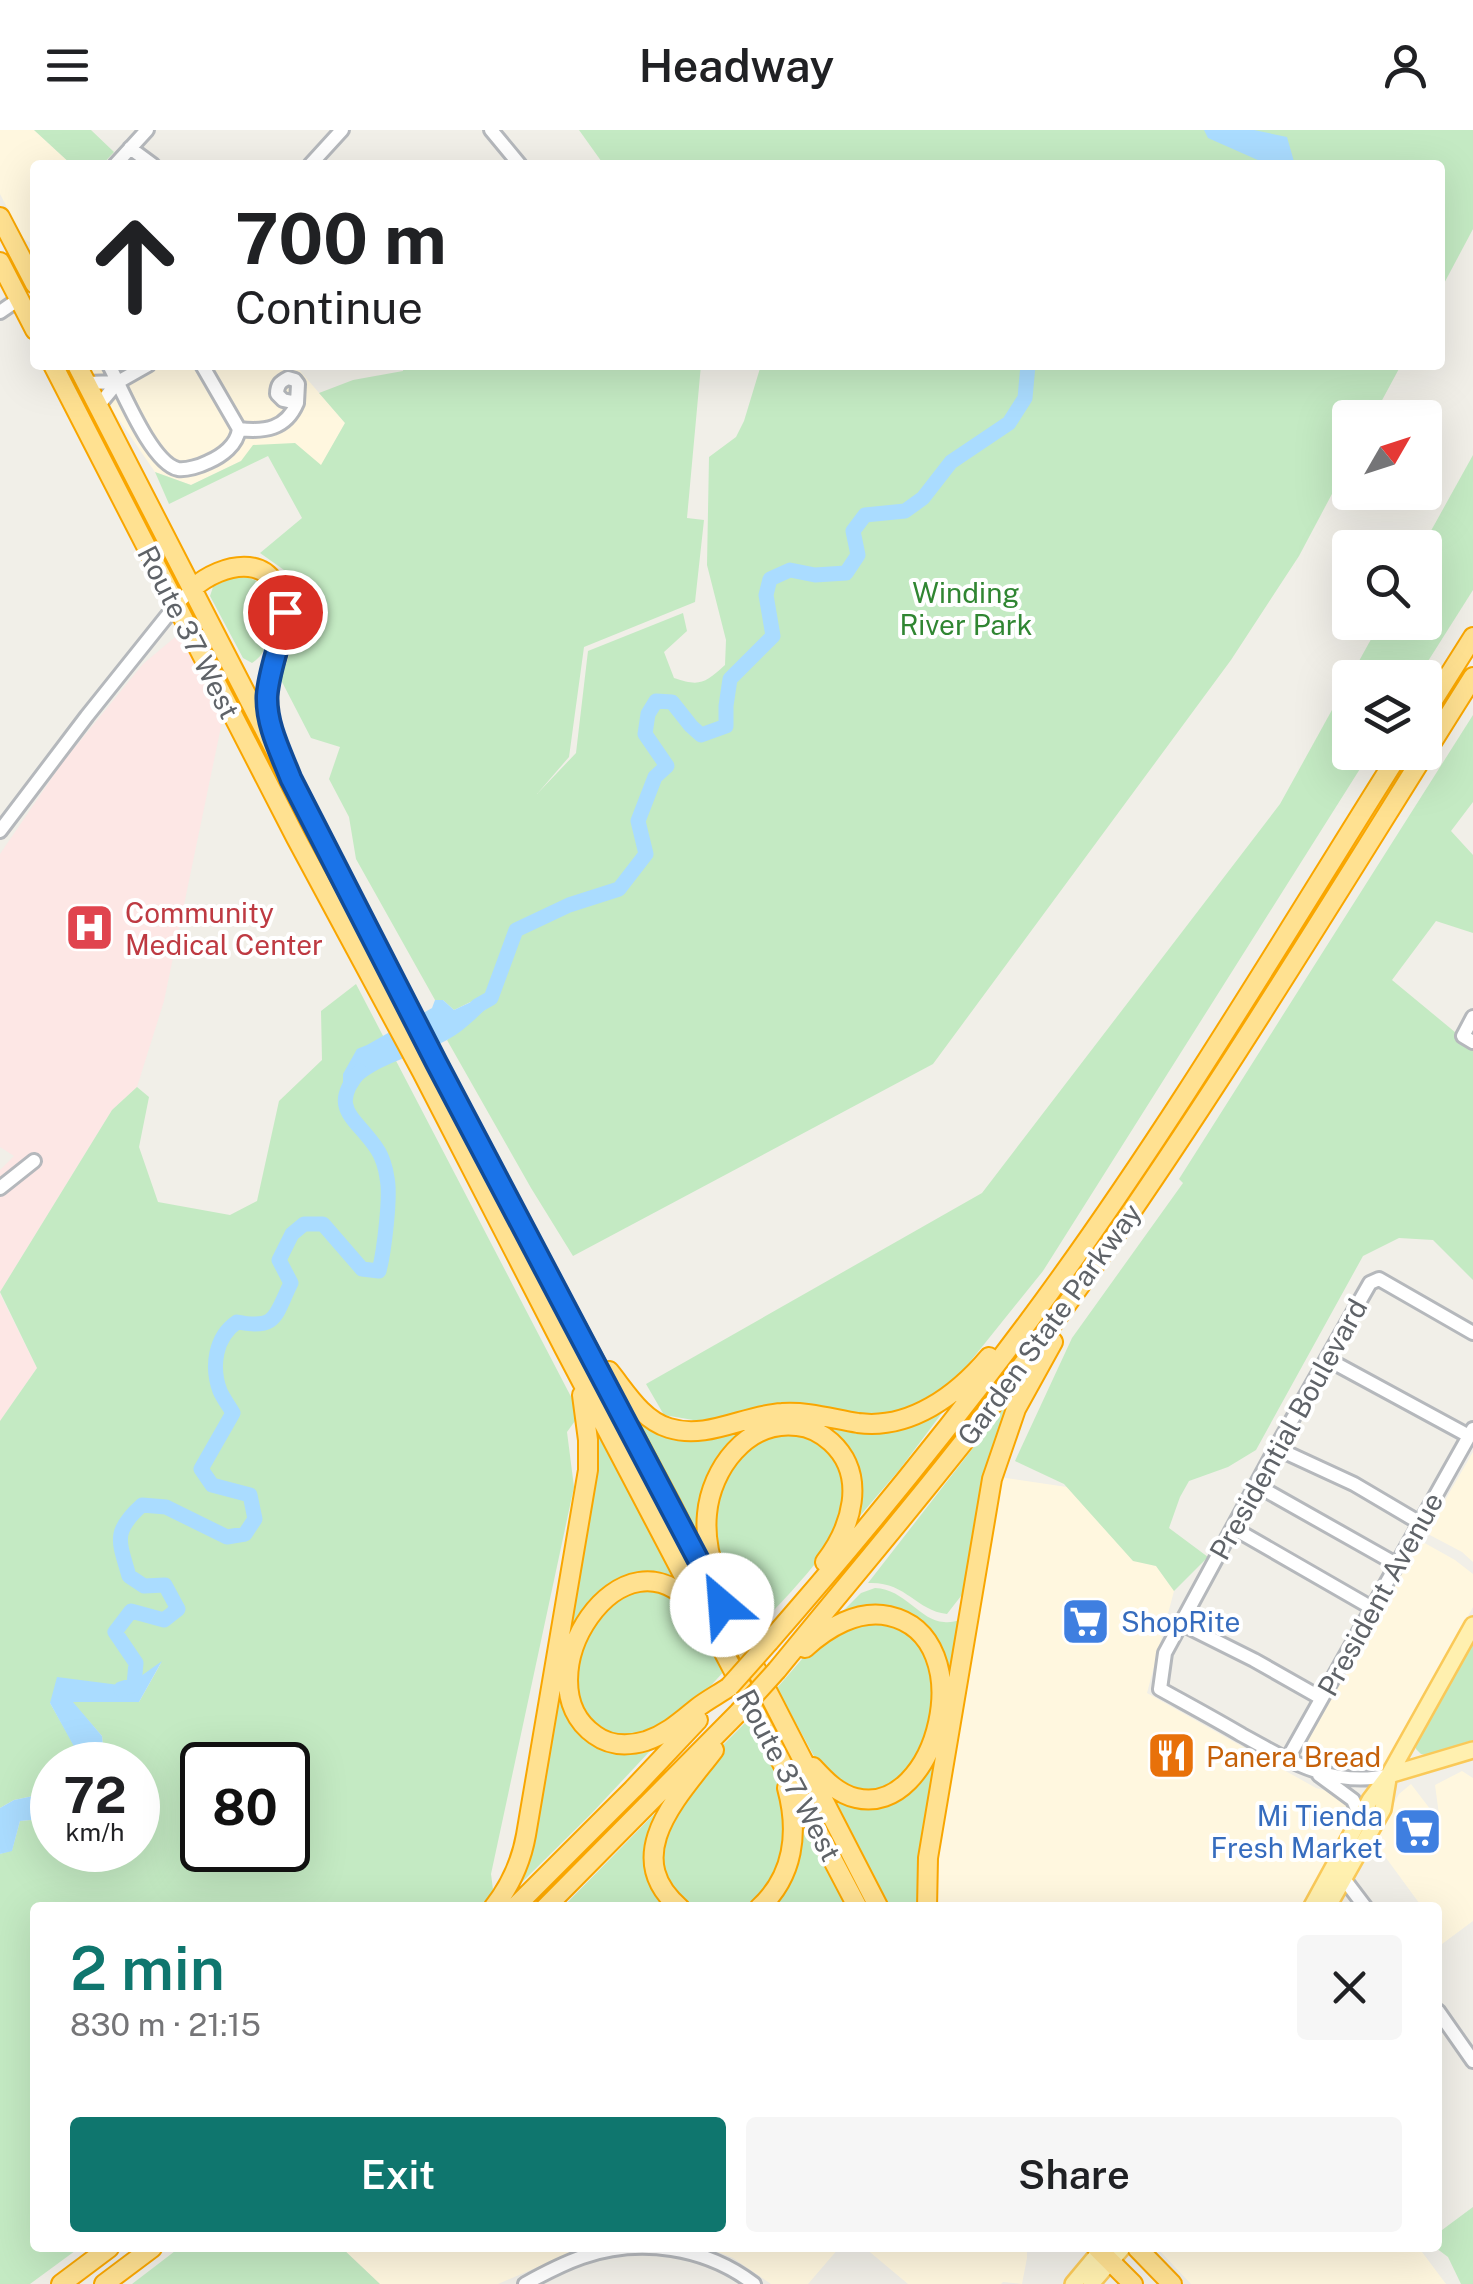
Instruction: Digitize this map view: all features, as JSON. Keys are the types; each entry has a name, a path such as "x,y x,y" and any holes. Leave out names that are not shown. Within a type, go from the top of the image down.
{"highway":[{"path":"0,217 30,258"},
{"path":"0,262 30,320"},
{"name":"Route 37 West","path":"56,370 296,838 394,1001 581,1337 876,1902"},
{"name":"Route 37 West","path":"79,370 291,779 394,1001"},
{"path":"192,589 212,576 242,567 270,576 281,591 285,612 267,697 273,732 291,779"},
{"path":"1442,686 1473,637"},
{"name":"Garden State Parkway","path":"551,1902 777,1670 912,1508 1023,1365 1154,1180 1473,678"},
{"name":"Garden State Parkway","path":"520,1902 730,1687 850,1548 970,1399 1128,1180 1389,770"},
{"name":"Route 37 West","path":"430,1068 564,1348 855,1902"},
{"path":"926,1902 930,1844 984,1524 994,1472 1010,1423 1039,1364 1112,1257 1225,1070"},
{"path":"581,1337 638,1407 656,1422 675,1430 698,1432 785,1412 867,1424 903,1420 935,1404 980,1367 1128,1180"},
{"path":"497,1902 512,1880 524,1844 588,1470 584,1402 564,1348"},
{"path":"722,1605 706,1526 708,1500 718,1474 732,1454 760,1431 797,1426 816,1432 834,1446 846,1463 852,1486 850,1515 834,1551 798,1595 769,1642"},
{"path":"720,1644 682,1594 656,1582 625,1586 599,1605 580,1632 569,1662 570,1694 588,1730 604,1740 625,1744 643,1742 668,1731 730,1687"},
{"path":"777,1670 826,1632 857,1617 873,1615 897,1618 912,1626 928,1642 937,1660 942,1700 934,1735 917,1774 897,1792 870,1800 852,1797 836,1788 798,1751"},
{"path":"674,1902 664,1892 655,1871 659,1828 740,1712"},
{"path":"764,1902 779,1884 793,1845 792,1807 778,1754"},
{"path":"61,2284 104,2252"},
{"path":"104,2284 147,2252"},
{"path":"1107,2252 1132,2284"},
{"path":"1141,2252 1172,2284"}],"main road":[{"path":"1314,1902 1473,1625"},
{"path":"1388,1775 1473,1750"},
{"path":"1330,1902 1383,1808 1388,1775"},
{"path":"1073,2284 1105,2252"},
{"path":"1091,2284 1106,2252"}],"street":[{"path":"119,160 148,130"},
{"path":"315,160 342,130"},
{"path":"490,130 516,160"},
{"path":"130,148 146,160"},
{"path":"0,312 20,299"},
{"path":"111,370 151,446 165,462 184,469 218,457 236,442 240,429 205,370"},
{"path":"98,406 118,382 139,370"},
{"path":"86,382 118,382"},
{"path":"240,429 259,431 278,426 297,403"},
{"path":"0,831 87,716 192,589"},
{"path":"1473,1017 1462,1036 1473,1042"},
{"path":"0,1188 34,1161"},
{"name":"Presidential Boulevard","path":"1388,1775 1372,1780 1346,1779 1287,1760 1160,1689 1165,1653 1370,1283 1378,1279 1473,1333"},
{"path":"1327,1359 1471,1433"},
{"name":"President Avenue","path":"1287,1760 1471,1433"},
{"path":"1276,1448 1354,1484 1420,1523"},
{"path":"1256,1485 1396,1564"},
{"path":"1233,1528 1372,1608"},
{"path":"1180,1624 1321,1698"},
{"name":"Presidential Boulevard","path":"1312,1771 1352,1800 1361,1818"},
{"path":"1344,1878 1362,1902"},
{"path":"1442,2016 1473,2061"},
{"path":"525,2284 584,2256 608,2252"},
{"path":"692,2252 711,2258 754,2284"}],"shaded area":[{"path":"0,130 34,130 67,160 30,160 30,242 23,238 0,194"},
{"path":"91,370 299,370 345,423 321,466 295,443 241,461 191,485 155,472 111,408"},
{"name":"Community Medical Center","path":"180,633 223,717 164,1001 137,1087 112,1110 0,1292 0,1170 14,1156 0,1147 0,854 62,763 143,664"},
{"path":"0,1294 37,1368 0,1421"},
{"path":"1473,1452 1473,1562 1426,1533"},
{"path":"999,1477 1067,1487 1133,1560 1156,1566 1174,1591 1147,1693 1316,1788 1345,1796 1354,1814 1307,1902 932,1902 931,1885"},
{"path":"1421,1541 1473,1574 1473,1607 1387,1761 1364,1772 1344,1768 1305,1749 1303,1743"},
{"path":"1462,1771 1473,1778 1473,1921 1442,1944 1442,1902 1418,1902 1373,1840 1399,1794 1411,1784 1440,1822 1435,1785"},
{"path":"346,2252 573,2252 498,2284 380,2284"},
{"path":"718,2252 836,2252 808,2284 771,2284"},
{"path":"870,2252 1027,2252 1022,2284 908,2284"},
{"path":"1161,2252 1422,2252 1446,2284 1191,2284"}],"green space":[{"path":"34,130 91,130 114,152 107,160 67,160"},
{"path":"579,130 1473,130 1473,229 1445,282 1445,160 600,160"},
{"name":"Winding River Park","path":"403,370 701,370 687,518 704,520 695,602 584,647 569,757 537,794 576,753 588,651 683,613 687,631 664,652 674,678 702,682 725,665 726,640 707,565 709,457 736,437 759,370 1398,370 1382,400 1332,400 1332,494 1299,556 1231,660 933,1064 573,1256 447,1040 492,1004 489,993 454,1010 443,1000 435,1000 356,859 349,817 329,779 340,747 311,738 281,680 303,611 284,570 260,553 302,518 268,456 169,504 155,472 191,485 241,461 253,445 295,443 321,465 345,423 319,393 353,380"},
{"path":"1473,455 1473,590 1442,639 1442,530 1431,530"},
{"path":"245,577 264,586 274,608 266,644 252,663 243,658 210,596 213,587 230,578"},
{"path":"1371,640 1441,640 1429,660 1360,660"},
{"path":"1332,710 1332,770 1359,770 1043,1271 961,1373 921,1405 874,1417 789,1403 699,1421 664,1415 646,1384 982,1193 1280,804"},
{"path":"1473,715 1473,802 1451,831 1473,855 1473,933 1436,921 1392,980 1473,1047 1473,1280 1433,1240 1399,1238 1363,1256 1256,1450 1228,1467 1189,1481 1169,1528 1208,1557 1174,1591 1156,1566 1133,1561 1064,1484 1015,1461 1072,1338 1183,1183 1179,1179 1438,770 1442,770"},
{"path":"356,984 580,1414 567,1432 574,1487 491,1874 494,1897 489,1902 30,1902 30,2252 74,2252 30,2284 0,2284 0,1854 12,1850 20,1821 30,1820 30,1872 160,1872 160,1742 103,1742 102,1736 72,1702 139,1702 161,1663 127,1686 50,1703 72,1742 30,1742 30,1797 0,1808 0,1421 37,1368 0,1292 112,1110 137,1087 149,1097 139,1147 158,1202 230,1215 257,1201 279,1101 322,1060 321,1011"},
{"path":"1015,1394 968,1587 947,1614 926,1607 892,1586 868,1583"},
{"path":"948,1405 853,1524 857,1495 817,1427 744,1435 700,1536 631,1407 653,1425 779,1417 865,1429"},
{"path":"596,1427 684,1590 640,1576 571,1638 576,1723 650,1751 506,1898 596,1458"},
{"path":"799,1432 820,1442 837,1460 845,1485 844,1511 835,1535 818,1560 754,1632 717,1555 717,1497 740,1453 772,1434"},
{"path":"645,1586 687,1604 726,1669 686,1713 635,1738 612,1736 588,1720 576,1694 576,1657 608,1603"},
{"path":"875,1588 886,1590 935,1620 961,1620 921,1902 886,1902 829,1790 886,1802 940,1730 926,1630 841,1613 861,1593"},
{"path":"870,1620 911,1631 935,1673 931,1721 911,1772 889,1790 854,1792 822,1771 777,1688 825,1638"},
{"path":"1473,1640 1473,1740 1421,1754 1416,1742"},
{"path":"749,1719 783,1794 788,1834 785,1854 777,1874 756,1902 682,1902 670,1891 659,1859 664,1830 718,1750"},
{"path":"666,1802 653,1833 672,1902 568,1902"},
{"path":"799,1815 845,1902 767,1902"},
{"path":"1473,2207 1473,2284 1461,2284 1448,2257 1441,2252 1442,2230"},
{"path":"174,2252 346,2252 380,2284 132,2284"}],"water":[{"path":"1204,130 1254,130 1287,137 1294,160 1258,160 1208,138"},
{"path":"490,993 492,1003 453,1036 386,1065 353,1088 343,1086 343,1074 357,1049 432,1008 435,1000 443,1000 454,1010"},
{"path":"162,1661 139,1702 73,1702 102,1736 103,1742 72,1742 50,1703 57,1677 127,1686"},
{"path":"30,1797 30,1820 20,1821 12,1851 0,1854 0,1808"}],"waterway":[{"path":"477,1006 491,998 516,930 569,905 619,889 646,854 638,821 655,777 667,766 645,734 648,714 656,701 672,702 701,735 726,726 730,679 773,636 766,595 770,579 790,570 815,575 846,573 858,555 853,531 865,515 905,511 923,498 951,462 1009,423 1025,398 1028,370"},
{"path":"121,1689 134,1685 136,1663 115,1632 131,1611 164,1620 178,1609 165,1585 144,1586 129,1576 120,1538 126,1523 142,1505 166,1507 227,1537 245,1534 255,1519 250,1495 212,1485 201,1469 233,1413 220,1391 216,1372 217,1353 224,1336 237,1322 260,1324 278,1312 291,1283 279,1260 292,1234 304,1224 323,1224 362,1269 379,1271 388,1210 384,1163 346,1104 350,1084 360,1071"}],"place":[{"name":"Community Medical Center","path":"90,928"},
{"name":"ShopRite","path":"1086,1621"},
{"name":"Panera Bread","path":"1171,1756"},
{"name":"Mi Tienda Fresh Market","path":"1418,1831"}],"route":[{"path":"285,612 267,697 273,732 291,779 722,1605"}]}
